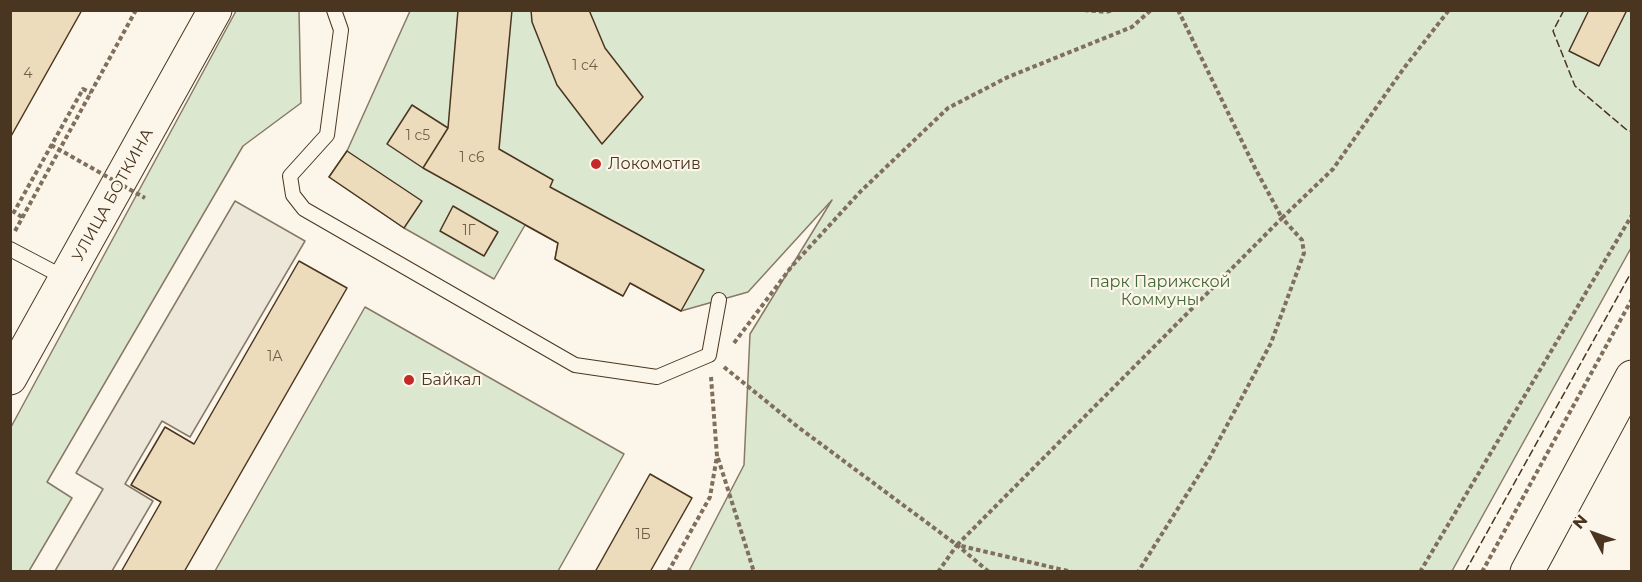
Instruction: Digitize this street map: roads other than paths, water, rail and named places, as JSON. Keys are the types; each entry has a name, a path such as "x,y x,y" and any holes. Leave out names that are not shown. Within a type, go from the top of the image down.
{"main road":[{"name":"УЛИЦА БОТКИНА","path":"10,378 215,10"},
{"path":"1533,567 1628,394"}],"lane":[{"path":"334,10 340,30 327,135 290,176 293,195 304,209 575,365 657,377 709,355 719,300"},
{"path":"10,249 67,279"}],"place":[{"name":"Локомотив","path":"596,164"},
{"name":"Байкал","path":"409,380"}],"park label":[{"name":"парк Парижской Коммуны","path":"1160,291"}]}
